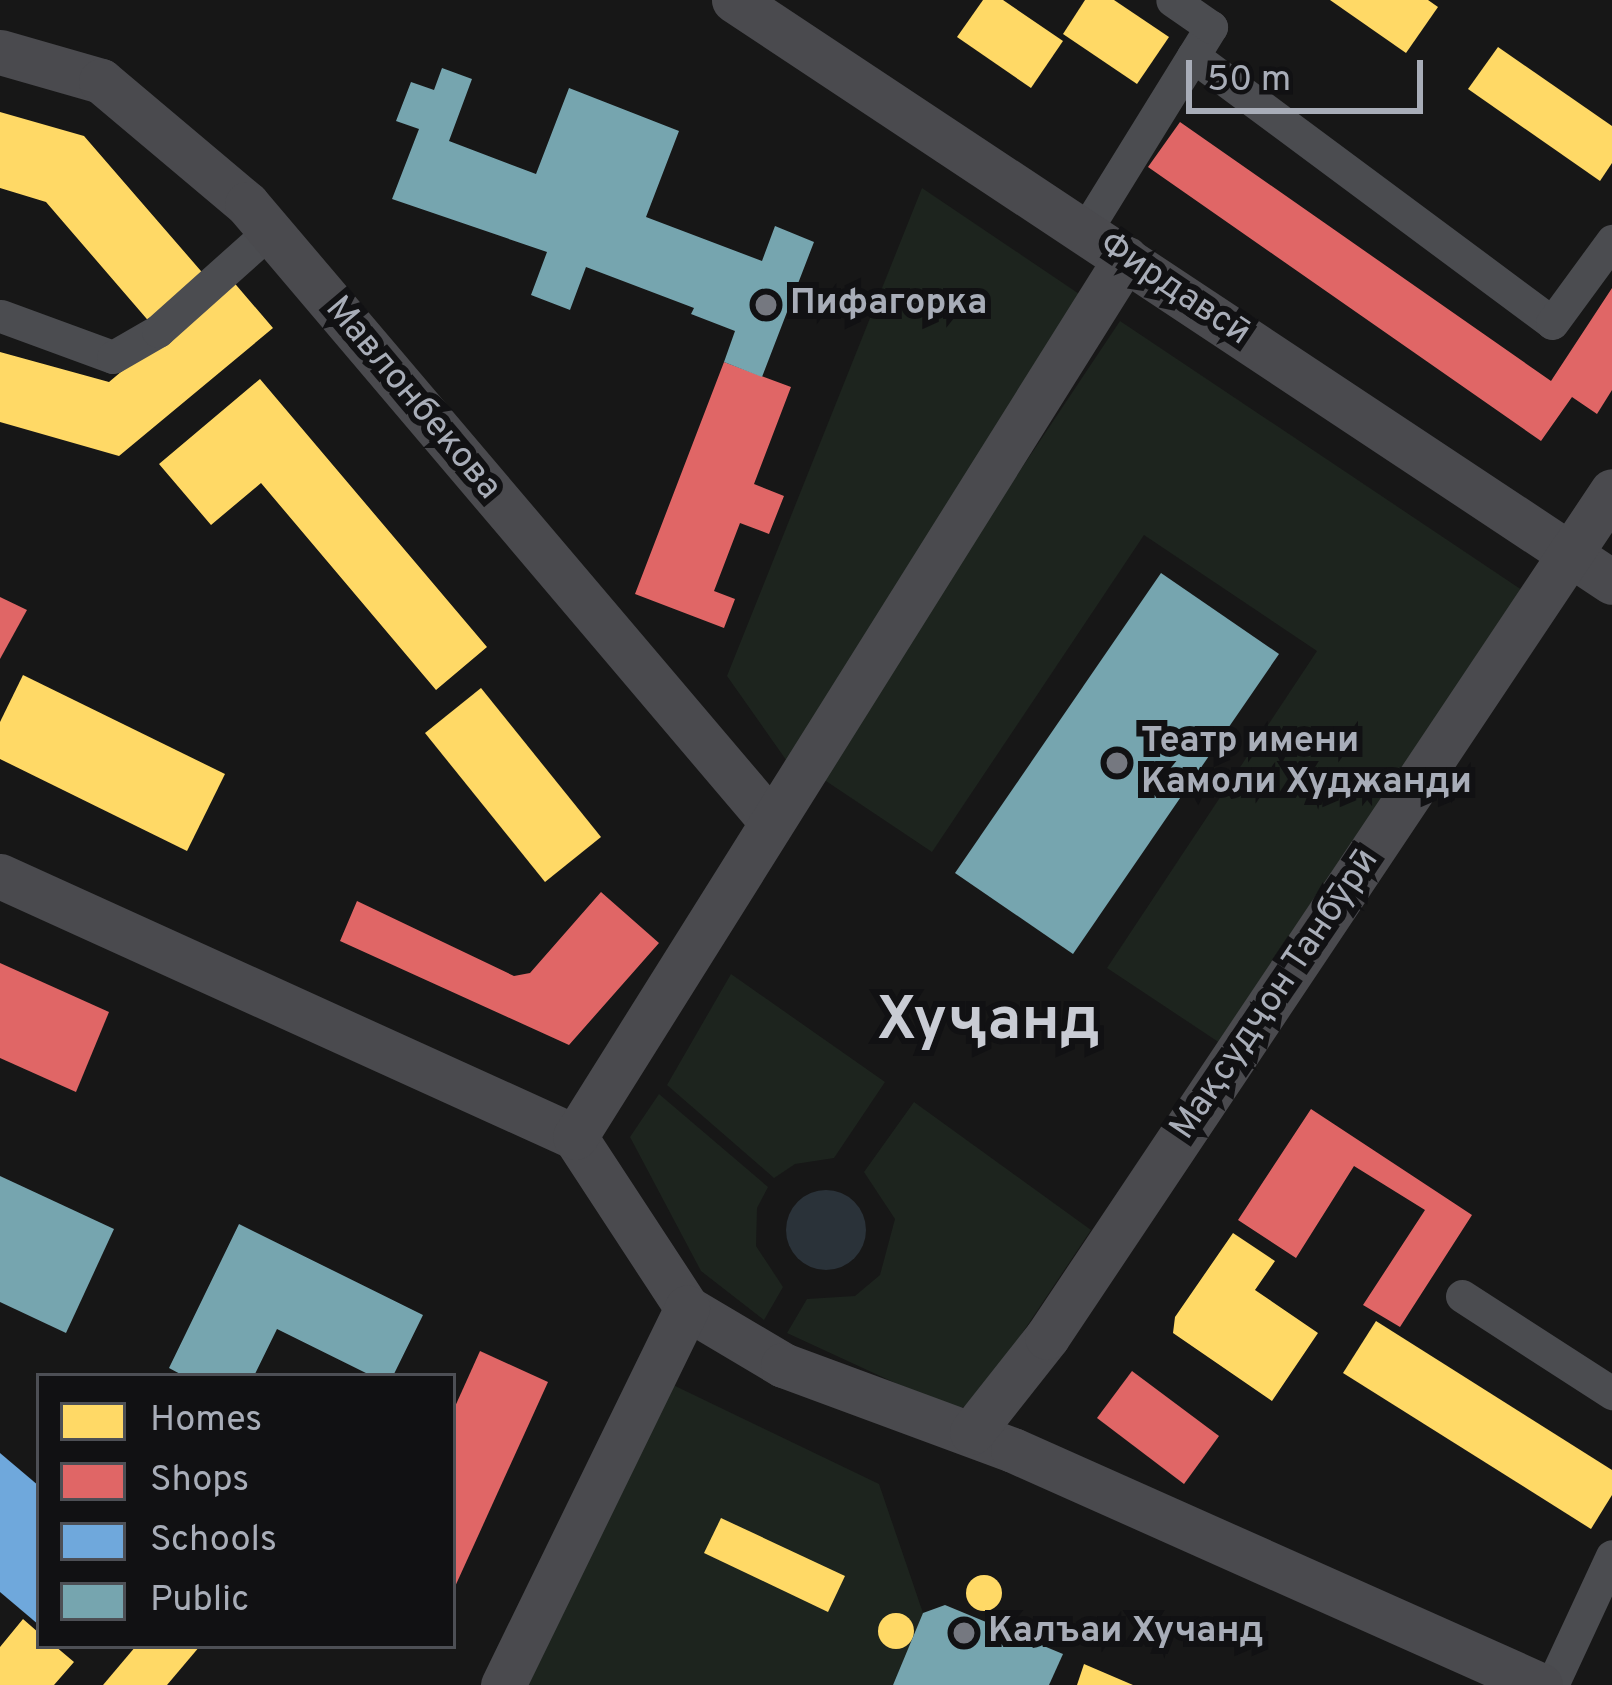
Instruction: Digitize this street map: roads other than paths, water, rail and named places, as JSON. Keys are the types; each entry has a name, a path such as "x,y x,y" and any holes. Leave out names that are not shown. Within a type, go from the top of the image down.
{"street":[{"name":"Фирдавсӣ","path":"734,0 1612,582"},
{"path":"1085,231 1210,26 1172,0"},
{"name":"Мавлонбекова","path":"0,52 101,81 270,232 769,818"},
{"path":"1192,56 1552,322 1612,241"},
{"path":"1,316 113,357 158,332 270,232"},
{"path":"575,1137 769,818 1126,258"},
{"name":"Мақсудҷон Танбӯрӣ","path":"971,1432 1047,1337 1612,491"},
{"path":"0,876 575,1137 687,1308 783,1365 971,1432 1540,1685"},
{"path":"1462,1296 1612,1393"},
{"path":"503,1685 687,1308"},
{"path":"1552,1685 1612,1556"}],"place":[{"name":"Пифагорка","path":"766,305"},
{"name":"Театр имени Камоли Худжанди","path":"1117,763"},
{"name":"Калъаи Хучанд","path":"964,1633"}],"district":[{"name":"Хуҷанд","path":"988,1023"}]}
